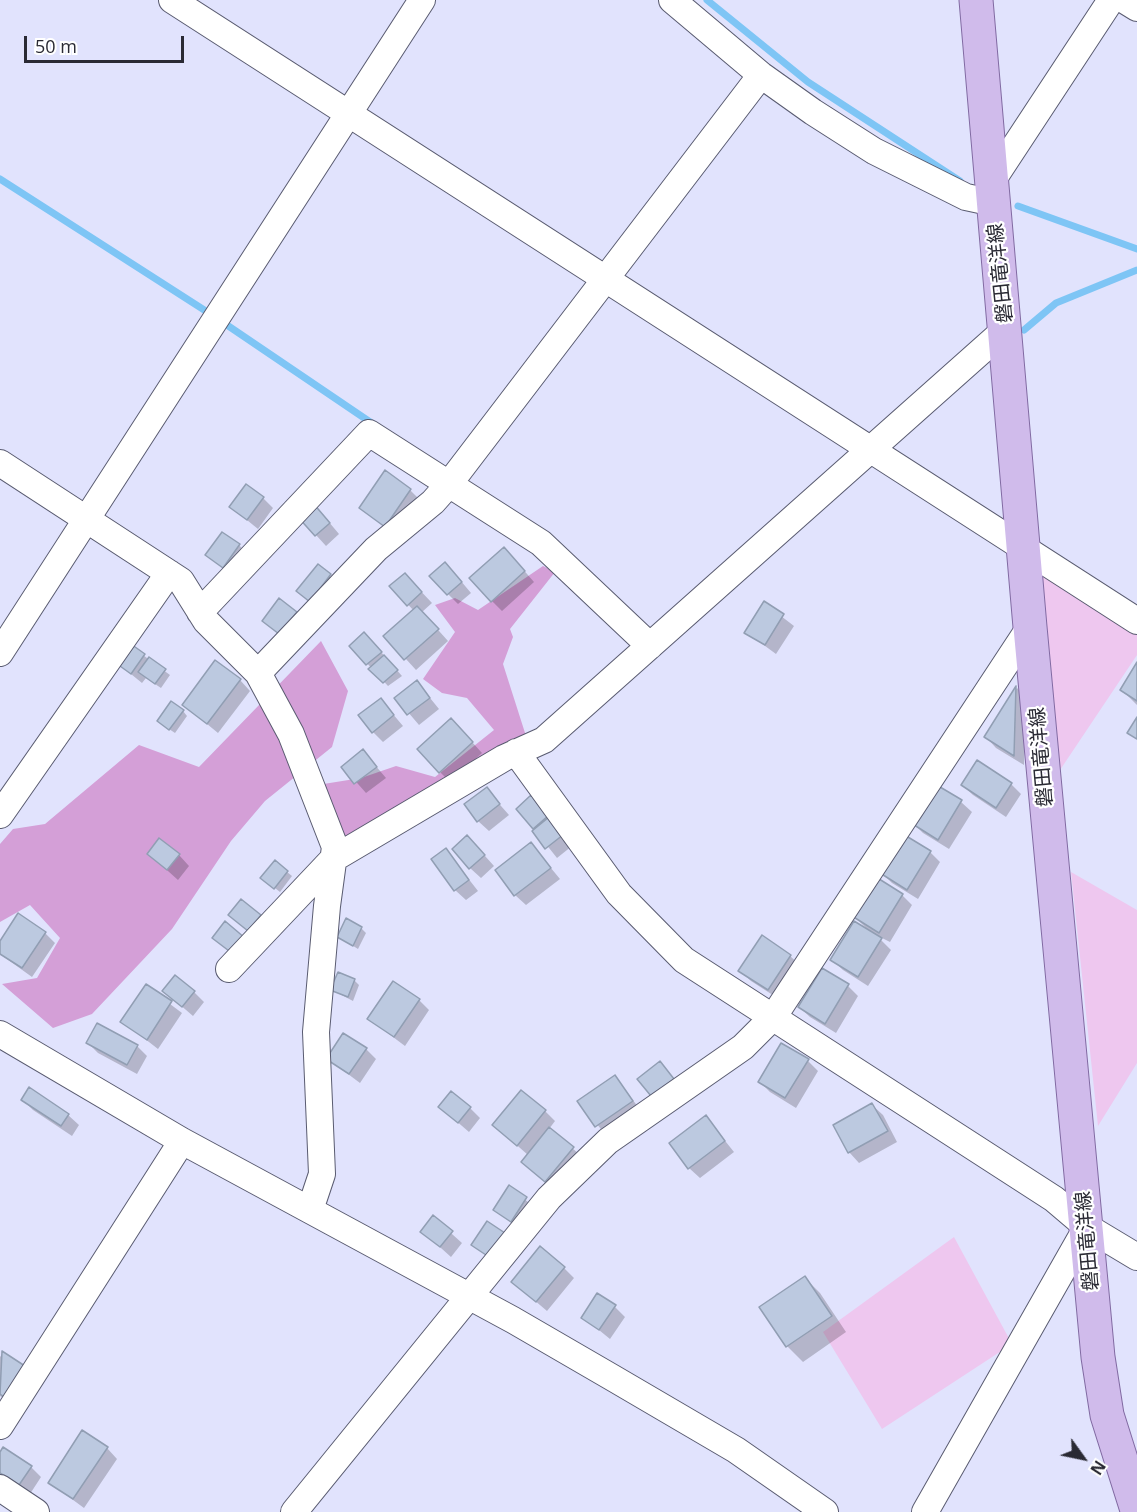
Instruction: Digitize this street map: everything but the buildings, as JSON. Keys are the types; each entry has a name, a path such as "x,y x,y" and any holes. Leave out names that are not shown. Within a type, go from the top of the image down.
{"main road":[{"name":"磐田竜洋線","path":"976,0 1030,627 1098,1357 1107,1416 1137,1510"}],"street":[{"path":"172,0 1137,621"},
{"path":"0,653 422,0"},
{"path":"672,0 761,75 813,112 874,150 966,197 993,192 1111,0"},
{"path":"1124,0 1137,8"},
{"path":"258,673 376,549 433,501 449,484 761,75"},
{"path":"229,969 333,860 516,752 544,740 1006,329"},
{"path":"200,612 369,433 540,543 650,646"},
{"path":"0,462 181,581 200,612 258,673 291,734 335,847 316,1032 322,1174 310,1210"},
{"path":"0,815 169,573"},
{"path":"294,1512 549,1198 608,1141 743,1047 774,1016 1030,627"},
{"path":"516,752 619,894 684,960 1054,1199 1087,1227 1137,1257"},
{"path":"0,1034 182,1141 469,1296 736,1450 825,1512"},
{"path":"0,1426 182,1141"},
{"path":"925,1512 1087,1227"},
{"path":"0,1488 36,1512"}],"shaded area":[{"path":"543,566 555,572 510,629 513,637 503,664 526,736 342,854 311,786 361,778 396,766 435,777 494,730 467,698 442,693 423,679 455,632 435,605 455,598 478,610"},
{"path":"1038,568 1137,622 1137,655 1058,773"},
{"path":"321,641 348,691 332,747 265,801 231,841 172,929 92,1014 53,1028 2,984 37,978 60,938 30,905 0,922 0,844 13,829 45,824 139,745 199,767"},
{"path":"1071,872 1137,910 1137,1063 1098,1126"},
{"path":"954,1237 1012,1344 882,1429 823,1332"}],"waterway":[{"path":"707,0 808,82 960,181"},
{"path":"0,179 212,315"},
{"path":"1018,206 1137,249"},
{"path":"1024,330 1056,303 1137,270"},
{"path":"221,321 376,426"}]}
